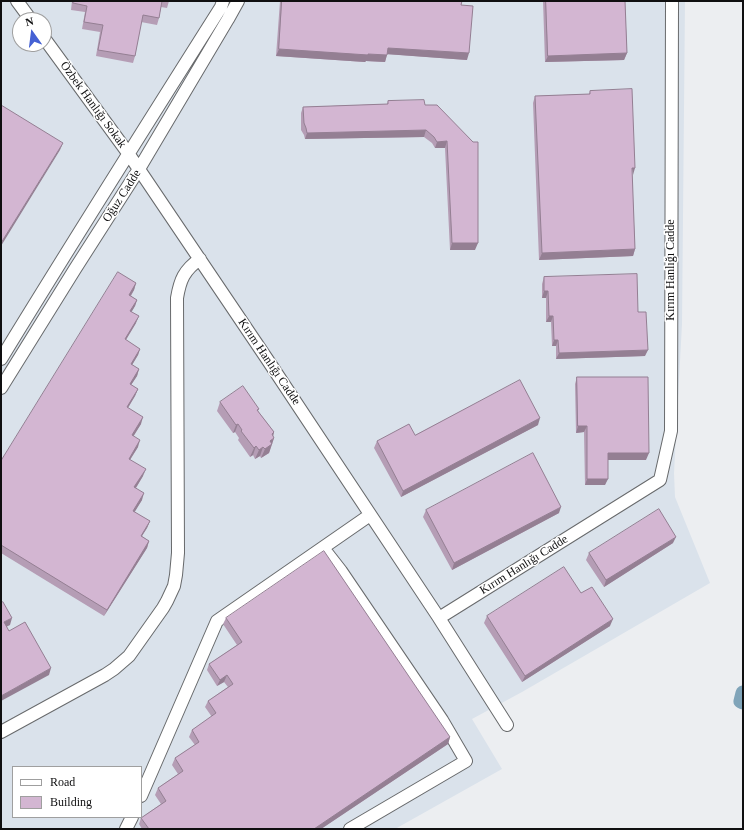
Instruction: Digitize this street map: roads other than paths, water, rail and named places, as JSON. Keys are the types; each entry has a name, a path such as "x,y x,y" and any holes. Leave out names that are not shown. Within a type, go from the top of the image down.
{"street":[{"path":"17,1 25,12"},
{"name":"Oğuz Cadde","path":"1,359 128,153 221,7 223,1"},
{"name":"Oğuz Cadde","path":"1,388 139,169 238,1"},
{"name":"Kırım Hanlığı Cadde","path":"139,169 438,618 660,480 671,431 672,1"},
{"name":"Özbek Hanlığı Sokak","path":"52,49 139,169"},
{"path":"1,732 122,663 129,656 164,608 171,593 176,575 178,558 177,298 180,284 184,275 191,266 200,259"},
{"path":"142,794 217,621 370,515"},
{"path":"323,548 341,571 442,720 466,761 350,829"},
{"path":"438,618 507,725"},
{"path":"126,829 132,818"}],"waterway":[{"path":"743,693 741,701 743,702"}]}
